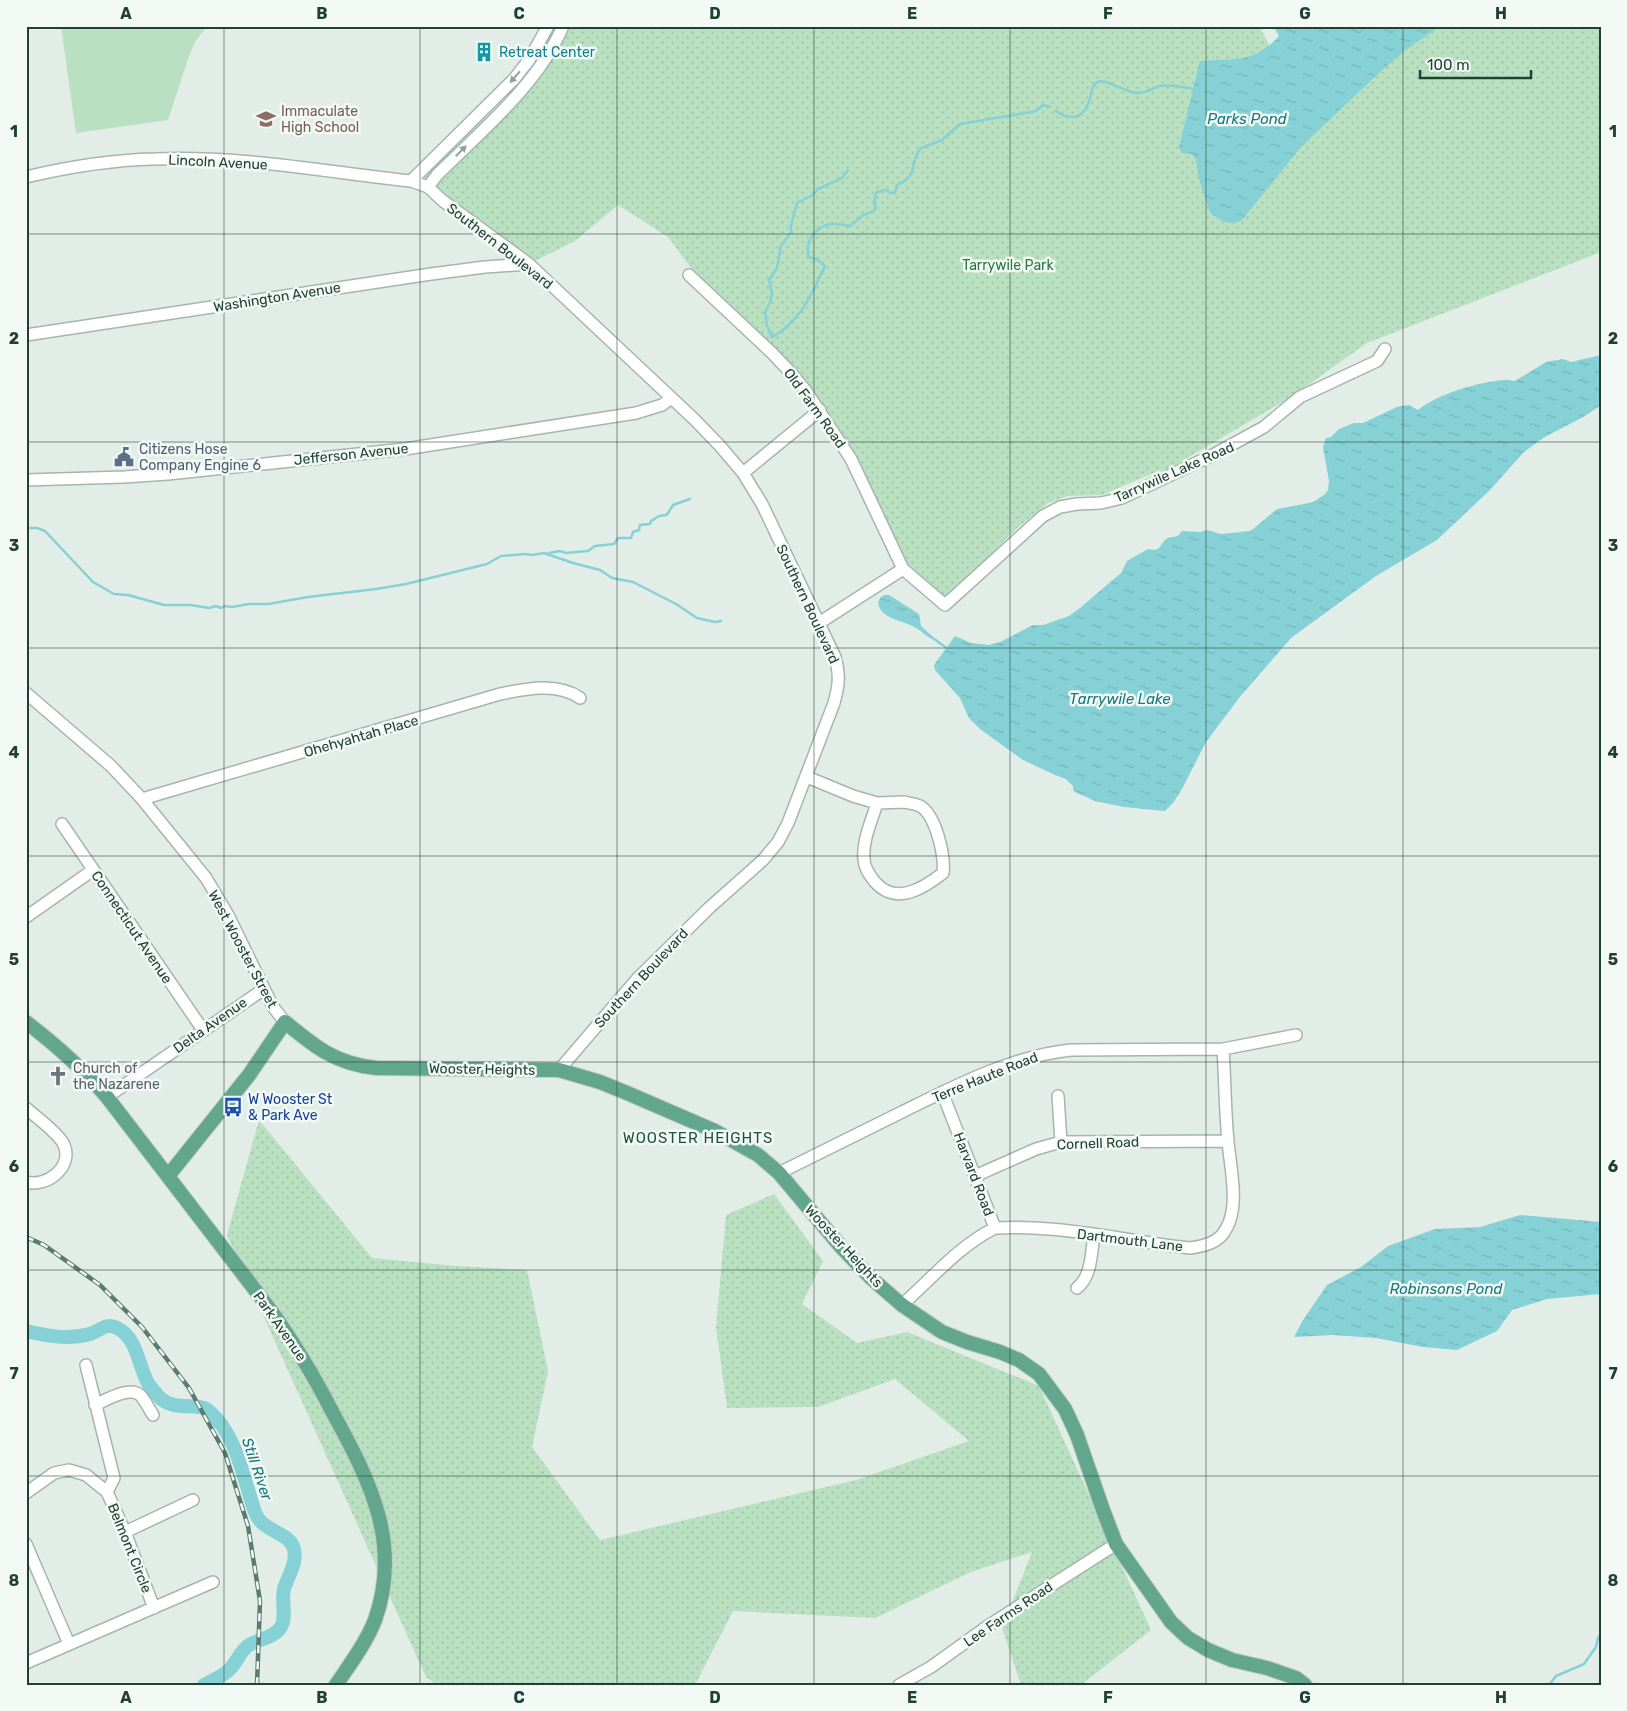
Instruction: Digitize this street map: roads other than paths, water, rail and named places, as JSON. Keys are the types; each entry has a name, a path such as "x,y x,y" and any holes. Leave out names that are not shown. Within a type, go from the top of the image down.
{"main road":[{"name":"Park Avenue","path":"26,1022 55,1044 85,1071 269,1308 315,1378 366,1476 378,1507 385,1542 384,1580 375,1620 367,1637 336,1685"},
{"name":"Wooster Heights","path":"285,1022 325,1053 344,1062 361,1066 376,1068 559,1070 600,1082 715,1131 758,1155 779,1173 842,1248 871,1278 902,1305 942,1332 1019,1360 1040,1374 1065,1409 1077,1435 1116,1544 1171,1622 1188,1638 1208,1650 1232,1660 1266,1668 1296,1678 1305,1685"},
{"name":"West Wooster Street","path":"168,1176 249,1075 285,1022"}],"street":[{"path":"411,181 514,79 529,60 548,26"},
{"path":"428,187 437,175 524,88 541,68 557,42 563,26"},
{"name":"Lincoln Avenue","path":"26,177 59,169 98,164 172,159 251,163 411,181"},
{"name":"Southern Boulevard","path":"411,181 428,187 443,201 529,264 720,446 743,473 762,504 835,657 839,673 838,689 807,777 778,842 763,860 709,908 637,979 559,1070"},
{"name":"Washington Avenue","path":"26,335 431,274 529,264"},
{"name":"Old Farm Road","path":"689,275 791,373 820,410 851,459 903,569"},
{"name":"Tarrywile Lake Road","path":"903,569 945,605 1043,516 1060,507 1077,504 1101,504 1122,498 1214,455 1264,427 1300,397 1378,361 1385,349"},
{"name":"Jefferson Avenue","path":"26,480 124,478 405,448 636,414 662,405 671,398"},
{"path":"743,473 820,410"},
{"path":"819,623 903,569"},
{"name":"Ohehyahtah Place","path":"142,799 500,694 541,688 572,692 580,698"},
{"name":"West Wooster Street","path":"26,693 111,766 142,799 206,878 228,915 273,1007 285,1022"},
{"path":"807,777 853,796 877,803 904,802 920,806 928,814 937,836 944,862 943,873 920,890 904,894 890,892 879,886 869,875 864,859 865,842 877,803"},
{"name":"Connecticut Avenue","path":"62,824 203,1030"},
{"path":"26,917 94,870"},
{"name":"Delta Avenue","path":"107,1097 264,988"},
{"name":"Terre Haute Road","path":"779,1173 942,1092 1023,1059 1071,1050 1223,1048 1296,1034"},
{"name":"Dartmouth Lane","path":"995,1228 1015,1227 1094,1234 1190,1248 1205,1246 1216,1240 1226,1230 1232,1213 1233,1190 1228,1141 1223,1048"},
{"name":"Harvard Road","path":"902,1305 968,1244 995,1228 942,1092"},
{"path":"1058,1096 1061,1142"},
{"path":"26,1108 63,1144 65,1156 62,1166 55,1176 44,1182 33,1184 26,1182"},
{"name":"Cornell Road","path":"975,1176 1036,1149 1061,1142 1228,1141"},
{"path":"1076,1288 1084,1282 1088,1274 1094,1234"},
{"path":"86,1365 114,1478 107,1492"},
{"path":"95,1405 125,1392 132,1392 139,1394 153,1415"},
{"name":"Belmont Circle","path":"26,1493 54,1473 69,1470 86,1475 107,1492 125,1532 154,1608"},
{"path":"125,1532 193,1500"},
{"path":"26,1544 69,1644"},
{"name":"Lee Farms Road","path":"900,1685 931,1667 988,1626 1116,1544"},
{"name":"Belmont Circle","path":"26,1663 213,1582"}],"water":[{"name":"Parks Pond","path":"1276,26 1440,26 1406,50 1381,71 1301,147 1242,220 1229,223 1210,213 1199,179 1196,160 1192,154 1182,153 1179,147 1200,61 1243,58 1261,51 1279,36 1275,29"},
{"name":"Tarrywile Lake","path":"1601,355 1601,405 1585,416 1543,438 1524,452 1490,490 1437,540 1376,576 1291,638 1239,698 1206,742 1182,789 1165,811 1124,807 1095,801 1075,792 1073,786 1066,779 1023,760 980,729 969,718 960,698 935,670 934,665 955,636 971,643 989,645 1000,642 1033,625 1043,625 1069,616 1121,573 1127,561 1148,549 1158,549 1165,540 1177,536 1182,531 1200,532 1207,530 1221,534 1250,531 1277,509 1315,501 1328,490 1329,481 1323,447 1326,438 1331,437 1339,429 1354,423 1363,423 1397,407 1409,405 1418,410 1447,394 1471,386 1494,381 1515,381 1546,362 1563,359 1571,362"},
{"path":"885,595 889,595 919,614 921,626 933,637 932,639 911,625 893,619 883,613 878,602"},
{"name":"Robinsons Pond","path":"1520,1215 1601,1222 1601,1294 1547,1299 1512,1310 1497,1331 1457,1350 1423,1347 1376,1338 1333,1335 1294,1337 1303,1320 1327,1285 1361,1267 1388,1246 1435,1229 1480,1227"}],"waterway":[{"path":"1056,111 1071,117 1080,115 1089,102 1093,87 1100,81 1138,93 1160,86 1196,89"},
{"path":"848,170 842,178 818,189 813,195 797,203 791,232 781,246 777,268 769,280 772,294 765,313 767,326 772,337 782,331 798,315 810,297 825,266 818,260 809,257 809,241 815,232 832,224 850,226 862,216 875,210 875,195 877,192 885,190 895,193 897,185 909,177 921,148 942,140 960,124 1036,111 1043,105 1050,107"},
{"path":"549,553 588,551 595,546 614,544 618,538 631,538 633,532 639,530 640,525 650,524 651,521 659,516 666,515 673,505 690,499"},
{"path":"26,528 37,528 45,531 93,582 114,594 128,595 164,605 191,605 209,608 216,606 221,608 225,606 268,604 406,584 487,564 501,556 544,553 600,570 612,578 633,582 676,604 697,618 715,622 721,621"},
{"path":"930,636 948,649"},
{"name":"Still River","path":"26,1331 50,1336 74,1337 113,1326 123,1332 136,1350 147,1381 159,1397 172,1405 204,1408 219,1421 233,1445 258,1518 262,1523 285,1537 293,1546 295,1557 284,1589 284,1618 281,1627 270,1636 249,1645 227,1671 204,1685"},
{"path":"1549,1685 1556,1676 1584,1664 1596,1647 1598,1638 1601,1635"}],"railway":[{"path":"26,1237 44,1245 100,1285 142,1327 189,1388 225,1453 248,1526 260,1601 257,1685"}],"place":[{"name":"Retreat Center","path":"484,52"},
{"name":"Immaculate High School","path":"266,119"},
{"name":"Citizens Hose Company Engine 6","path":"124,457"},
{"name":"Church of the Nazarene","path":"58,1076"},
{"name":"W Wooster St & Park Ave","path":"233,1107"}],"district":[{"name":"WOOSTER HEIGHTS","path":"698,1138"}],"park label":[{"name":"Tarrywile Park","path":"1008,265"}]}
